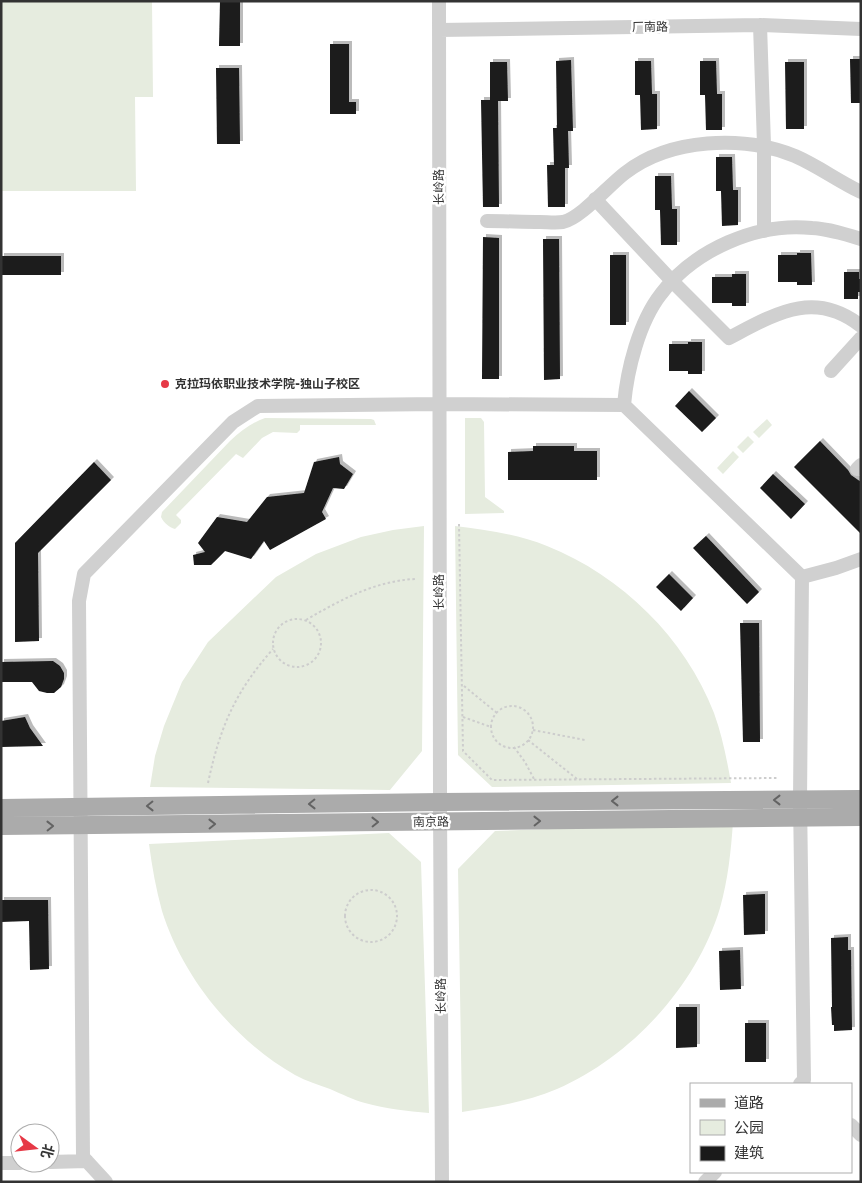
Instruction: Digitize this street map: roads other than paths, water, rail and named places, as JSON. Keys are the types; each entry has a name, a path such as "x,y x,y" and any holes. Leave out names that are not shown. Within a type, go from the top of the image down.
{"main road":[{"name":"南京路","path":"1,826 440,822 800,809 861,800"},
{"name":"南京路","path":"1,808 440,802 800,809 861,817"}],"street":[{"name":"长岭路","path":"439,1 442,1182"},
{"name":"厂南路","path":"439,30 760,25 861,29"},
{"path":"760,25 764,145 764,231"},
{"path":"487,221 564,222 580,213 626,172 654,155 686,145 764,145 828,172 861,192"},
{"path":"595,200 729,338 788,309 809,306 826,309 850,318 861,326"},
{"path":"624,405 626,381 632,357 644,326 660,295 679,273 704,255 734,240 764,231 785,228 812,228 834,231 861,239"},
{"path":"831,371 861,338"},
{"path":"106,1182 83,1157 79,601 84,574 233,422 258,406 439,404 624,405 802,577 800,809 804,1083"},
{"path":"802,577 861,559"},
{"path":"60,1162 87,1161"},
{"path":"705,1182 714,1173"}],"place":[{"name":"克拉玛依职业技术学院-独山子校区","path":"165,384"}]}
